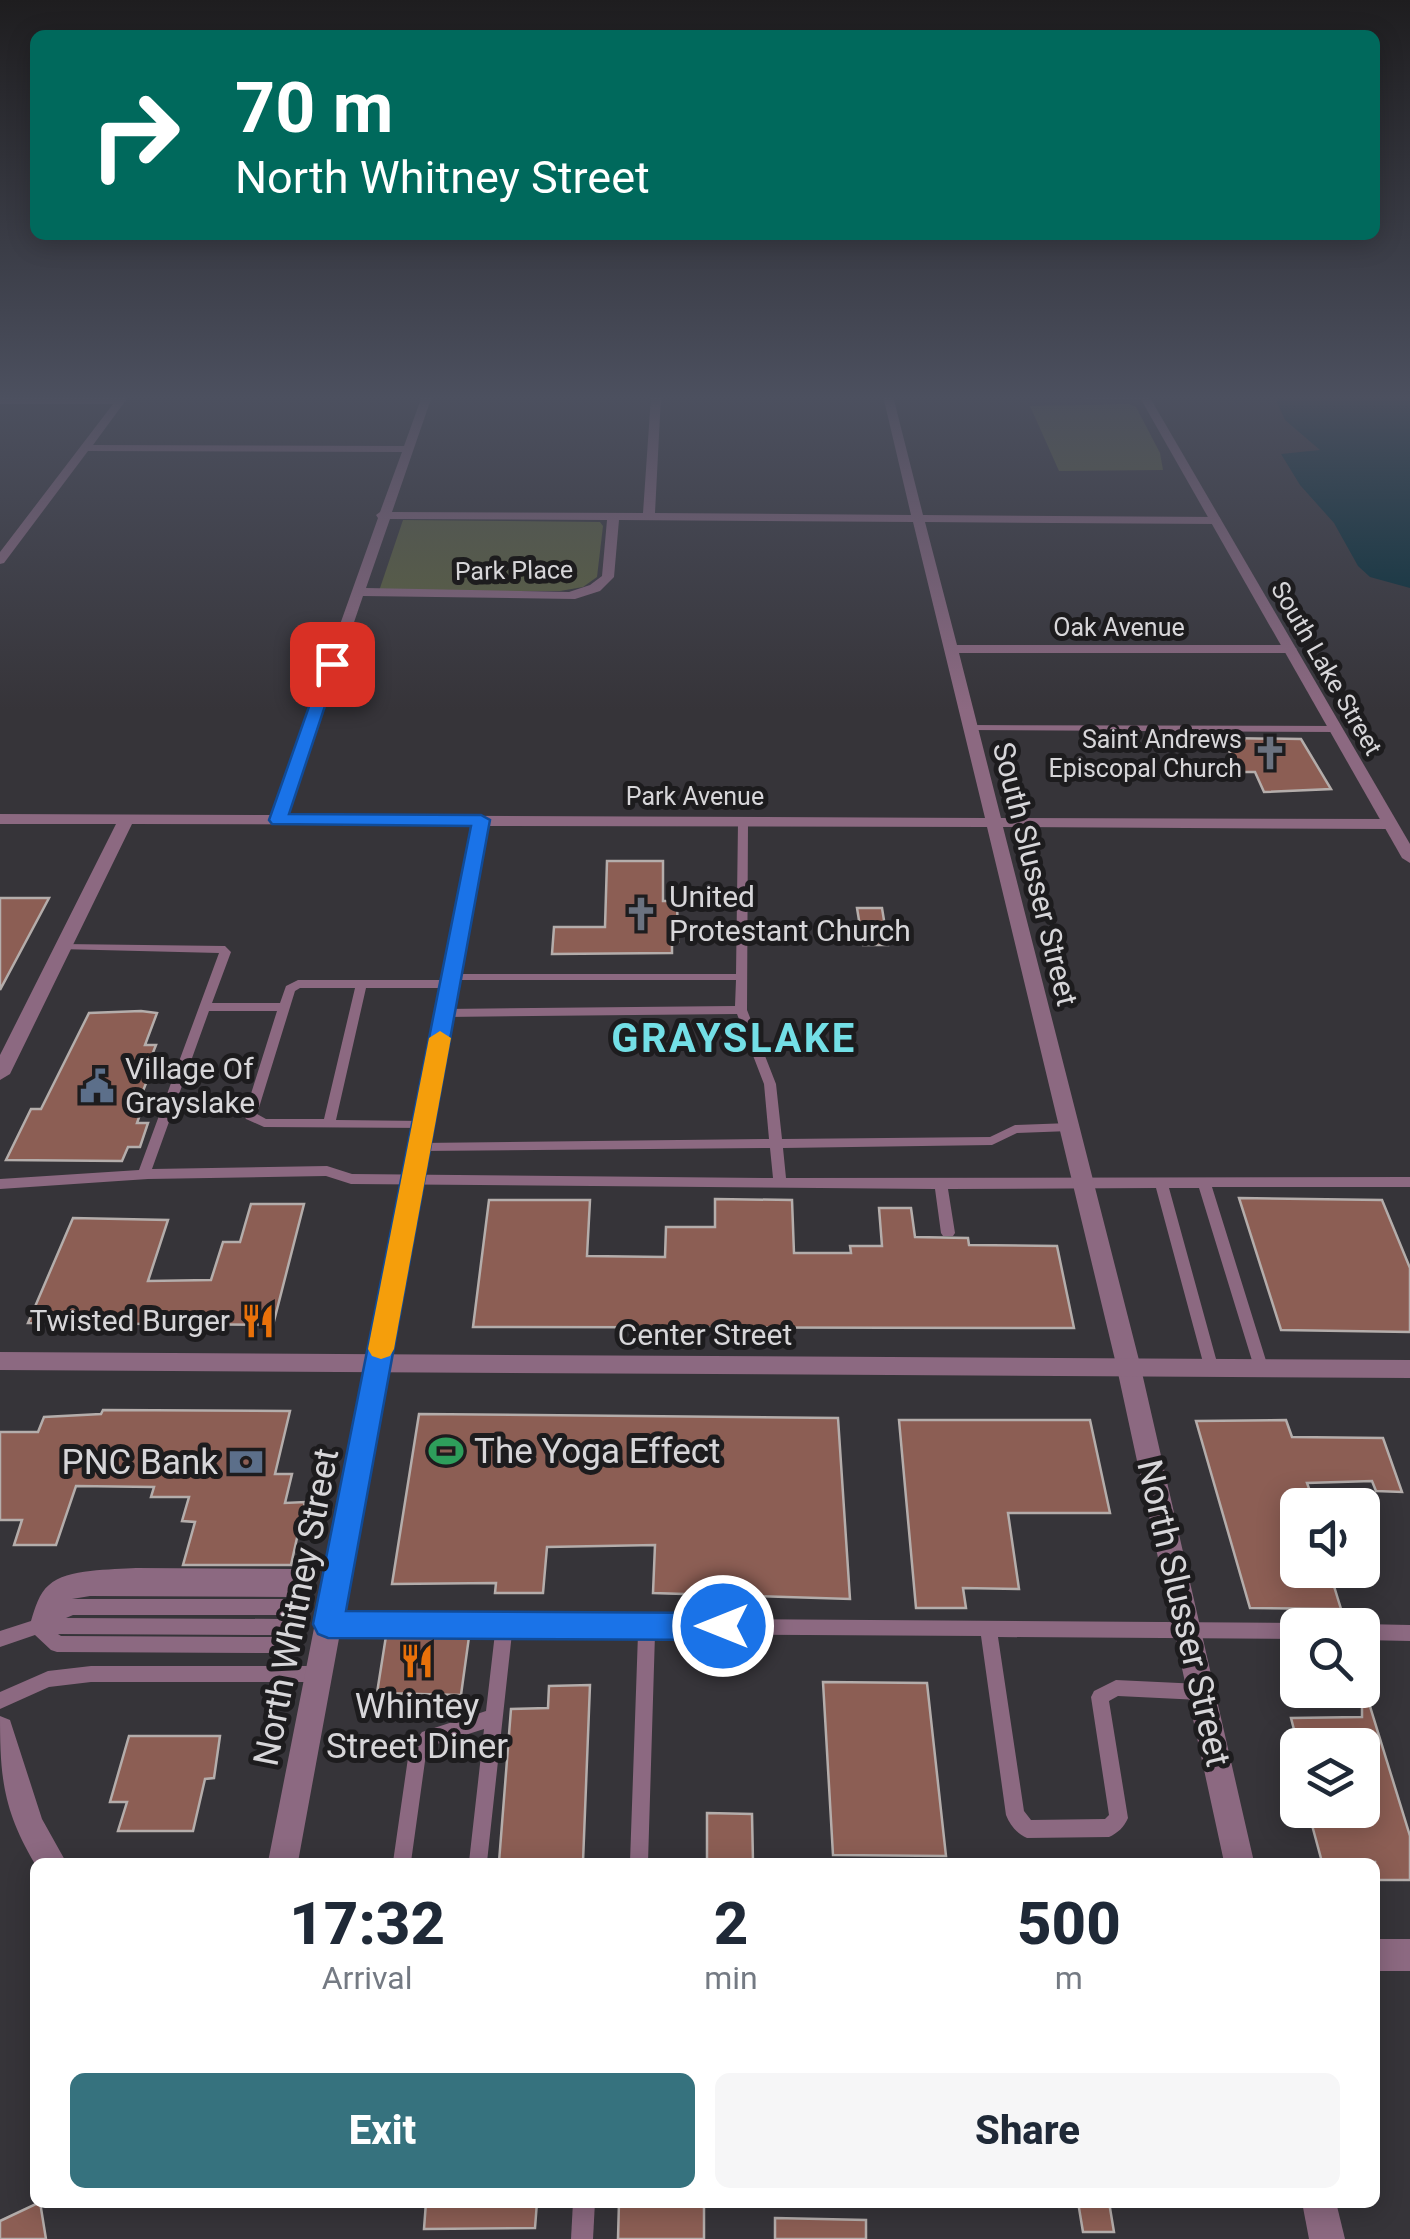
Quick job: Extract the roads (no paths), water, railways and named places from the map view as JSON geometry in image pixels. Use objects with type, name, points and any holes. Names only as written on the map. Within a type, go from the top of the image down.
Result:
[{"type":"street","points":[[0,560],[45,500]]},
{"type":"street","points":[[278,820],[388,500]]},
{"type":"street","points":[[648,517],[649,500]]},
{"type":"street","name":"South Slusser Street","points":[[914,500],[1128,1364]]},
{"type":"street","name":"South Lake Street","points":[[1205,500],[1410,858]]},
{"type":"street","points":[[382,515],[1216,520]]},
{"type":"street","name":"Park Place","points":[[356,592],[570,596],[596,588],[608,577],[612,517]]},
{"type":"street","name":"Oak Avenue","points":[[949,649],[1290,649]]},
{"type":"street","name":"Park Avenue","points":[[0,819],[1390,824]]},
{"type":"street","points":[[0,1074],[127,819]]},
{"type":"street","name":"North Whitney Street","points":[[283,1858],[481,820]]},
{"type":"street","name":"Center Street","points":[[0,1360],[378,1366],[1128,1364],[1410,1369]]},
{"type":"street","name":"North Slusser Street","points":[[1128,1364],[1239,1858]]},
{"type":"street","points":[[0,1730],[29,1826],[49,1858]]},
{"type":"street","points":[[1380,1956],[1410,1955]]},
{"type":"street","points":[[1320,2208],[1328,2239]]},
{"type":"lane","points":[[969,728],[1336,730]]},
{"type":"lane","points":[[743,822],[741,1010],[770,1084],[780,1182]]},
{"type":"lane","points":[[63,947],[221,948],[225,952],[144,1174]]},
{"type":"lane","points":[[424,1125],[264,1124],[250,1116],[290,989],[298,984],[741,977]]},
{"type":"lane","points":[[329,1124],[361,984]]},
{"type":"lane","points":[[205,1008],[284,1007]]},
{"type":"lane","points":[[445,1013],[741,1010]]},
{"type":"lane","points":[[420,1147],[992,1140],[1016,1129],[1070,1127]]},
{"type":"lane","points":[[0,1184],[144,1174],[327,1170],[351,1179],[941,1184],[1410,1182]]},
{"type":"lane","points":[[1161,1182],[1210,1366]]},
{"type":"lane","points":[[1204,1182],[1261,1367]]},
{"type":"lane","points":[[941,1184],[948,1232]]},
{"type":"lane","points":[[0,1640],[38,1626],[71,1606],[290,1591],[92,1578],[59,1586],[45,1602],[38,1626]]},
{"type":"lane","points":[[328,1624],[1280,1630]]},
{"type":"lane","points":[[38,1626],[58,1644],[280,1636]]},
{"type":"lane","points":[[478,1858],[504,1626]]},
{"type":"lane","points":[[639,1858],[647,1626]]},
{"type":"lane","points":[[988,1628],[1015,1815],[1027,1829],[1109,1828],[1118,1818],[1100,1697],[1116,1688],[1202,1692]]},
{"type":"lane","points":[[1380,1632],[1410,1632]]},
{"type":"lane","points":[[0,1701],[48,1679],[91,1674],[319,1674]]},
{"type":"lane","points":[[403,1858],[418,1751],[428,1738],[494,1716]]},
{"type":"lane","points":[[582,2239],[584,2208]]},
{"type":"water","points":[[1314,500],[1410,500],[1410,588],[1370,577],[1358,566],[1334,523]]},
{"type":"place","name":"Saint Andrews Episcopal Church","points":[[1270,753]]},
{"type":"place","name":"United Protestant Church","points":[[641,914]]},
{"type":"place","name":"Village Of Grayslake","points":[[97,1086]]},
{"type":"place","name":"Twisted Burger","points":[[258,1321]]},
{"type":"place","name":"The Yoga Effect","points":[[446,1451]]},
{"type":"place","name":"PNC Bank","points":[[246,1462]]},
{"type":"place","name":"Whintey Street Diner","points":[[417,1661]]},
{"type":"district","name":"GRAYSLAKE","points":[[734,1038]]}]
